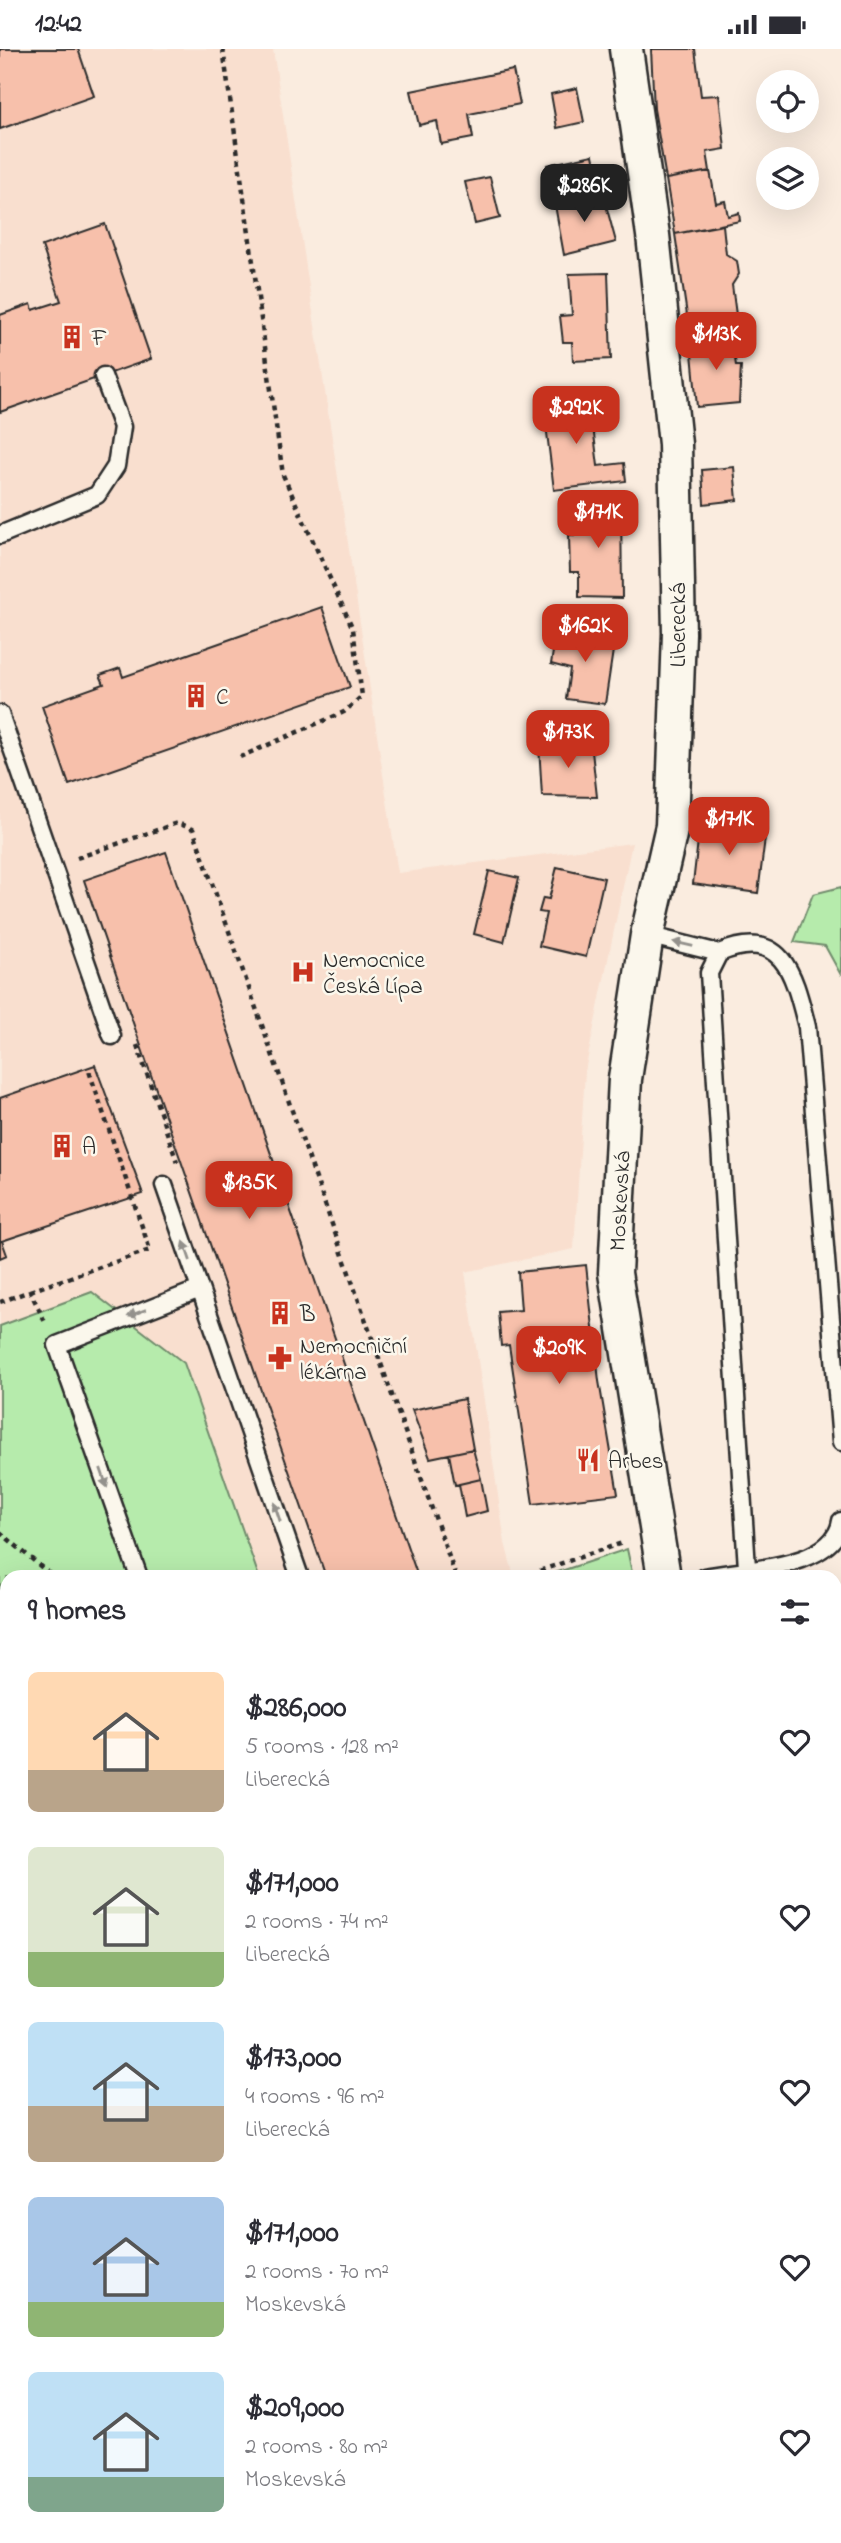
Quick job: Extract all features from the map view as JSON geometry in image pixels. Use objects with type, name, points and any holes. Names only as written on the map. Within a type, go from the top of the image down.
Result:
[{"type":"street","name":"Liberecká","points":[[626,49],[653,235],[676,444],[679,633],[672,826]]},
{"type":"street","name":"Moskevská","points":[[663,1570],[615,1273],[625,1079],[647,935],[672,826]]},
{"type":"lane","points":[[0,535],[97,495],[116,466],[122,428],[103,376]]},
{"type":"lane","points":[[0,714],[112,1036]]},
{"type":"lane","points":[[647,935],[719,953],[753,943],[769,947],[783,961],[796,984],[807,1027],[841,1442]]},
{"type":"lane","points":[[719,953],[709,973],[747,1568]]},
{"type":"lane","points":[[164,1185],[298,1570]]},
{"type":"lane","points":[[137,1570],[57,1345],[200,1289]]},
{"type":"lane","points":[[738,1570],[794,1563],[821,1553],[839,1533],[841,1521]]},
{"type":"path","points":[[223,49],[283,475],[352,629],[362,696],[344,712],[240,757]]},
{"type":"path","points":[[53,865],[177,823],[193,829],[454,1570]]},
{"type":"path","points":[[0,1302],[150,1250],[89,1071]]},
{"type":"path","points":[[30,1291],[57,1345]]},
{"type":"path","points":[[0,1532],[45,1570]]},
{"type":"path","points":[[541,1570],[632,1539]]},
{"type":"shaded area","name":"Nemocnice Česká Lípa","points":[[0,49],[273,49],[398,873],[632,843],[585,1071],[574,1249],[465,1272],[505,1543],[512,1570],[0,1570]]},
{"type":"green space","points":[[841,887],[841,975],[825,946],[794,942],[813,894]]},
{"type":"green space","points":[[92,1292],[184,1363],[257,1570],[0,1570],[0,1326]]},
{"type":"green space","points":[[627,1549],[632,1570],[564,1570]]},
{"type":"building","points":[[0,49],[78,49],[94,96],[0,129]]},
{"type":"building","points":[[651,49],[695,49],[701,96],[719,95],[725,149],[707,152],[710,171],[666,179],[654,109]]},
{"type":"building","points":[[513,70],[520,104],[469,114],[473,138],[441,144],[437,121],[419,125],[411,91]]},
{"type":"building","points":[[577,88],[584,122],[557,128],[551,94]]},
{"type":"building","points":[[593,155],[601,194],[555,205],[547,165]]},
{"type":"building","points":[[710,171],[716,203],[725,201],[728,216],[739,213],[740,221],[675,234],[666,179]]},
{"type":"building","points":[[490,177],[500,218],[475,224],[465,182]]},
{"type":"building","points":[[603,194],[616,242],[564,255],[555,205]]},
{"type":"building","name":"F","points":[[105,224],[151,359],[0,412],[0,315],[31,304],[33,310],[61,301],[42,246]]},
{"type":"building","points":[[723,225],[726,254],[737,261],[739,274],[732,285],[736,315],[688,322],[675,234]]},
{"type":"building","points":[[608,273],[611,359],[573,361],[572,342],[563,342],[560,316],[572,315],[569,274]]},
{"type":"building","points":[[732,336],[736,366],[741,366],[739,403],[697,407],[691,342]]},
{"type":"building","points":[[589,395],[598,466],[624,463],[626,481],[554,490],[543,400]]},
{"type":"building","points":[[734,467],[737,500],[704,504],[702,470]]},
{"type":"building","points":[[578,502],[621,502],[622,598],[579,597],[579,572],[570,572],[569,535],[579,535]]},
{"type":"building","name":"C","points":[[322,607],[350,687],[69,785],[42,706],[104,684],[100,675],[120,668],[123,677]]},
{"type":"building","points":[[566,629],[615,637],[605,704],[566,699],[570,669],[551,664],[555,639],[565,641]]},
{"type":"building","points":[[591,742],[597,797],[542,796],[539,745]]},
{"type":"building","points":[[700,823],[766,830],[758,893],[693,884]]},
{"type":"building","name":"B","points":[[166,852],[416,1570],[324,1570],[84,880]]},
{"type":"building","points":[[557,867],[604,878],[586,957],[539,946],[546,913],[539,912],[543,898],[549,899]]},
{"type":"building","points":[[489,871],[519,878],[504,942],[474,934]]},
{"type":"building","name":"A","points":[[95,1065],[143,1194],[2,1241],[7,1255],[0,1258],[0,1098]]},
{"type":"building","points":[[586,1265],[599,1381],[618,1494],[533,1504],[509,1345],[501,1346],[498,1312],[521,1310],[518,1272]]},
{"type":"building","points":[[464,1399],[473,1449],[430,1458],[412,1410]]},
{"type":"building","points":[[473,1449],[481,1479],[455,1485],[449,1454]]},
{"type":"building","points":[[481,1479],[487,1511],[465,1517],[459,1484]]},
{"type":"place","name":"F","points":[[72,337]]},
{"type":"place","name":"C","points":[[196,696]]},
{"type":"place","name":"Nemocnice Česká Lípa","points":[[303,972]]},
{"type":"place","name":"A","points":[[62,1146]]},
{"type":"place","name":"B","points":[[280,1313]]},
{"type":"place","name":"Nemocniční lékárna","points":[[280,1358]]},
{"type":"place","name":"Arbes","points":[[588,1460]]}]
